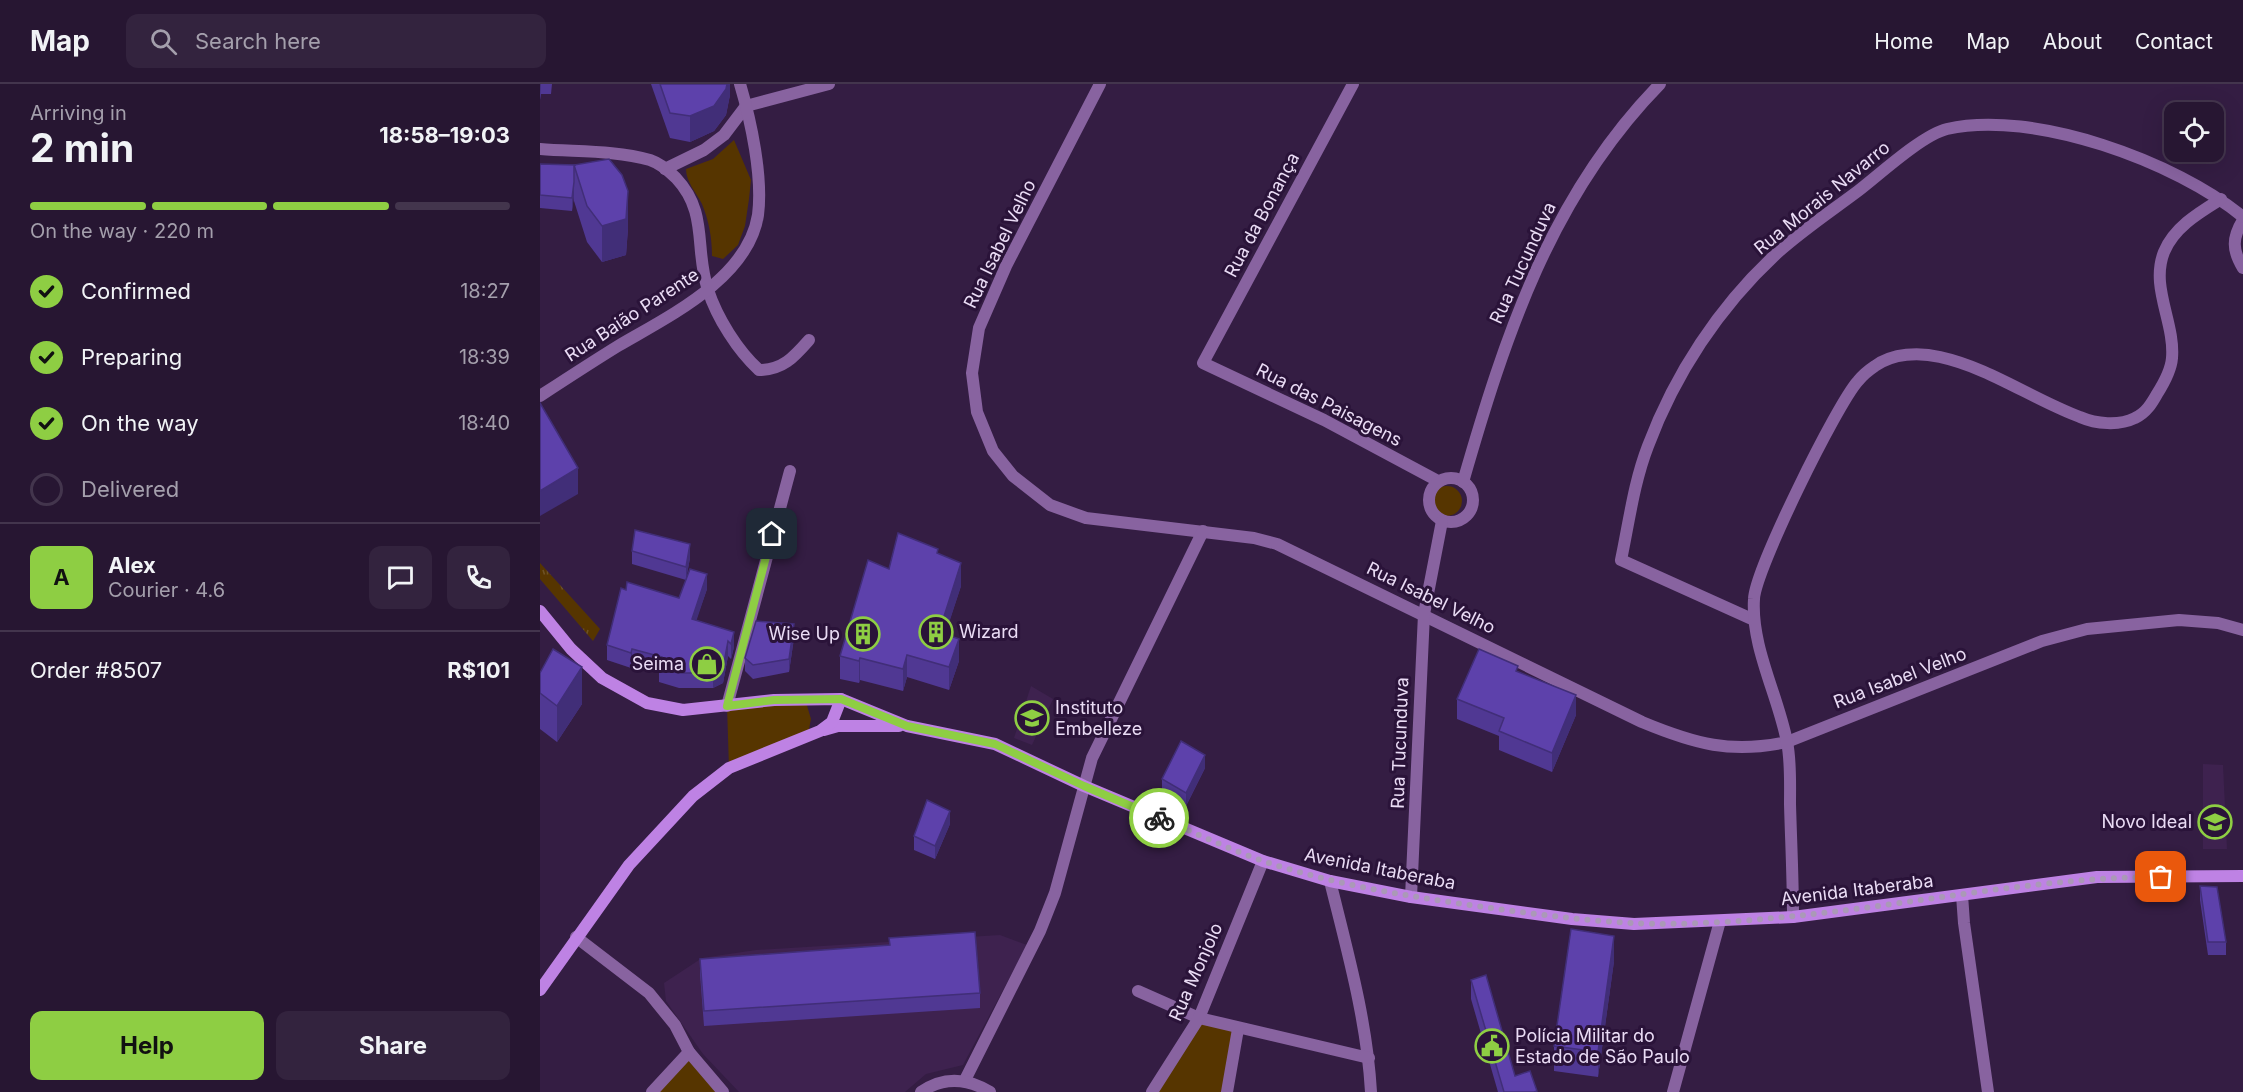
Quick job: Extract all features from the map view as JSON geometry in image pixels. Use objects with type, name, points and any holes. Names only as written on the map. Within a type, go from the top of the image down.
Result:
[{"type":"main road","name":"Avenida Itaberaba","points":[[540,611],[571,649],[602,678],[647,703],[683,710],[774,700],[841,699],[907,726],[995,744],[1084,786],[1263,861],[1329,881],[1411,897],[1572,919],[1634,924],[1793,916],[2097,877],[2243,876]]},
{"type":"main road","points":[[820,731],[832,722],[841,699]]},
{"type":"main road","points":[[540,990],[630,865],[693,796],[729,768],[820,731],[838,726],[907,726]]},
{"type":"street","name":"Rua Baião Parente","points":[[540,396],[667,318],[708,290],[738,260],[758,216],[758,180],[746,106],[740,84]]},
{"type":"street","points":[[665,169],[704,150],[724,135],[746,106],[830,84]]},
{"type":"street","name":"Rua Isabel Velho","points":[[1100,84],[1006,266],[979,328],[972,373],[977,412],[993,451],[1013,476],[1050,505],[1086,518],[1203,531],[1277,544],[1642,722],[1687,740],[1722,747],[1757,748],[1787,742],[2042,641],[2087,629],[2179,620],[2218,623],[2243,630]]},
{"type":"street","name":"Rua da Bonança","points":[[1203,363],[1353,84]]},
{"type":"street","name":"Rua Tucunduva","points":[[1463,482],[1514,318],[1546,248],[1588,173],[1660,84]]},
{"type":"street","name":"Rua Morais Navarro","points":[[1754,620],[1621,560],[1638,479],[1648,445],[1681,375],[1707,332],[1736,295],[1776,254],[1915,147],[1944,130],[1970,125],[2010,124],[2061,131],[2144,161],[2198,184],[2221,199],[2243,219]]},
{"type":"street","points":[[540,149],[619,154],[651,160],[665,169],[682,184],[698,214],[708,290],[744,357],[759,370],[774,370],[792,360],[809,340]]},
{"type":"street","points":[[1793,916],[1787,742],[1754,620],[1754,596],[1777,535],[1841,406],[1857,381],[1876,365],[1892,357],[1912,354],[1937,356],[1992,375],[2081,418],[2111,424],[2135,418],[2149,408],[2167,377],[2172,358],[2160,278],[2164,252],[2180,229],[2195,214],[2221,199]]},
{"type":"street","points":[[2243,219],[2234,234],[2234,254],[2243,268]]},
{"type":"street","name":"Rua das Paisagens","points":[[1203,363],[1324,420],[1438,482]]},
{"type":"street","points":[[727,706],[790,471]]},
{"type":"street","points":[[1449,478],[1463,482],[1473,500],[1469,514],[1457,522],[1442,521],[1431,511],[1429,504],[1431,490],[1438,482],[1449,478]]},
{"type":"street","name":"Rua Tucunduva","points":[[1411,897],[1424,614],[1442,521]]},
{"type":"street","points":[[965,1080],[1040,932],[1055,893],[1092,758],[1203,531]]},
{"type":"street","name":"Rua Monjolo","points":[[1152,1092],[1199,1018],[1263,861]]},
{"type":"street","points":[[1329,881],[1351,967],[1369,1058],[1371,1092]]},
{"type":"street","points":[[1962,895],[1988,1092]]},
{"type":"street","points":[[1673,1092],[1720,921]]},
{"type":"street","points":[[576,937],[650,993],[675,1025],[689,1052],[723,1092]]},
{"type":"street","points":[[1138,991],[1199,1018],[1369,1058]]},
{"type":"street","points":[[1227,1092],[1238,1029]]},
{"type":"street","points":[[652,1092],[689,1052]]},
{"type":"street","points":[[921,1092],[931,1085],[949,1080],[965,1080],[990,1092]]},
{"type":"shaded area","name":"Instituto Embelleze","points":[[1031,686],[1053,699],[1032,745],[1014,738]]},
{"type":"shaded area","name":"Novo Ideal","points":[[2203,764],[2223,765],[2227,849],[2203,849]]},
{"type":"shaded area","points":[[1000,935],[1027,945],[963,1065],[926,1074],[905,1092],[739,1092],[703,1054],[666,1001],[664,983],[702,958],[756,950]]},
{"type":"green space","points":[[734,140],[751,180],[745,226],[738,245],[723,259],[712,256],[707,217],[689,183],[686,169],[713,159]]},
{"type":"green space","points":[[1447,486],[1453,487],[1461,495],[1461,507],[1453,515],[1447,516],[1441,515],[1433,507],[1432,501],[1433,495],[1441,487]]},
{"type":"green space","points":[[540,563],[600,629],[593,641],[540,579]]},
{"type":"green space","points":[[805,699],[811,719],[809,729],[820,731],[729,768],[727,706]]},
{"type":"green space","points":[[1199,1018],[1238,1029],[1227,1092],[1152,1092]]},
{"type":"green space","points":[[689,1052],[723,1092],[652,1092]]},
{"type":"building","points":[[660,84],[727,84],[714,106],[690,116],[670,113]]},
{"type":"building","points":[[609,159],[622,175],[628,191],[626,219],[602,226],[587,206],[574,165]]},
{"type":"building","points":[[540,164],[576,165],[574,165],[572,198],[540,195]]},
{"type":"building","points":[[540,403],[578,468],[540,491]]},
{"type":"building","points":[[635,530],[690,544],[686,567],[632,551]]},
{"type":"building","points":[[898,533],[938,549],[937,553],[961,563],[939,632],[959,639],[949,667],[907,655],[903,669],[860,658],[859,661],[840,656],[868,560],[889,569]]},
{"type":"building","points":[[690,569],[707,574],[692,619],[734,632],[731,644],[728,641],[723,668],[713,673],[679,673],[659,667],[662,657],[632,649],[631,653],[607,645],[621,588],[626,590],[627,582],[679,598]]},
{"type":"building","points":[[756,621],[794,624],[789,659],[753,665],[745,658]]},
{"type":"building","points":[[553,649],[582,667],[557,706],[540,693],[540,673]]},
{"type":"building","points":[[1479,649],[1518,666],[1516,671],[1576,695],[1552,753],[1499,731],[1504,718],[1457,699]]},
{"type":"building","points":[[1181,741],[1205,755],[1186,793],[1162,779]]},
{"type":"building","points":[[927,800],[950,811],[935,846],[914,836]]},
{"type":"building","points":[[2200,886],[2217,887],[2226,942],[2208,942]]},
{"type":"building","points":[[1571,929],[1614,936],[1598,1052],[1554,1046]]},
{"type":"building","points":[[975,932],[980,993],[704,1011],[700,959],[890,945],[889,938]]},
{"type":"building","points":[[1486,975],[1515,1076],[1530,1071],[1537,1091],[1504,1092],[1471,980]]},
{"type":"way so far","points":[[1159,818],[1263,861],[1329,881],[1411,897],[1572,919],[1634,924],[1793,916],[1941,898],[2050,881],[2097,877],[2161,877]]},
{"type":"place","name":"Wizard","points":[[936,632]]},
{"type":"place","name":"Wise Up","points":[[863,634]]},
{"type":"place","name":"Seima","points":[[707,664]]},
{"type":"place","name":"Instituto Embelleze","points":[[1032,718]]},
{"type":"place","name":"Novo Ideal","points":[[2215,822]]},
{"type":"place","name":"Polícia Militar do Estado de São Paulo","points":[[1492,1046]]},
{"type":"route","points":[[772,534],[727,706],[774,700],[841,699],[907,726],[995,744],[1159,818]]}]
